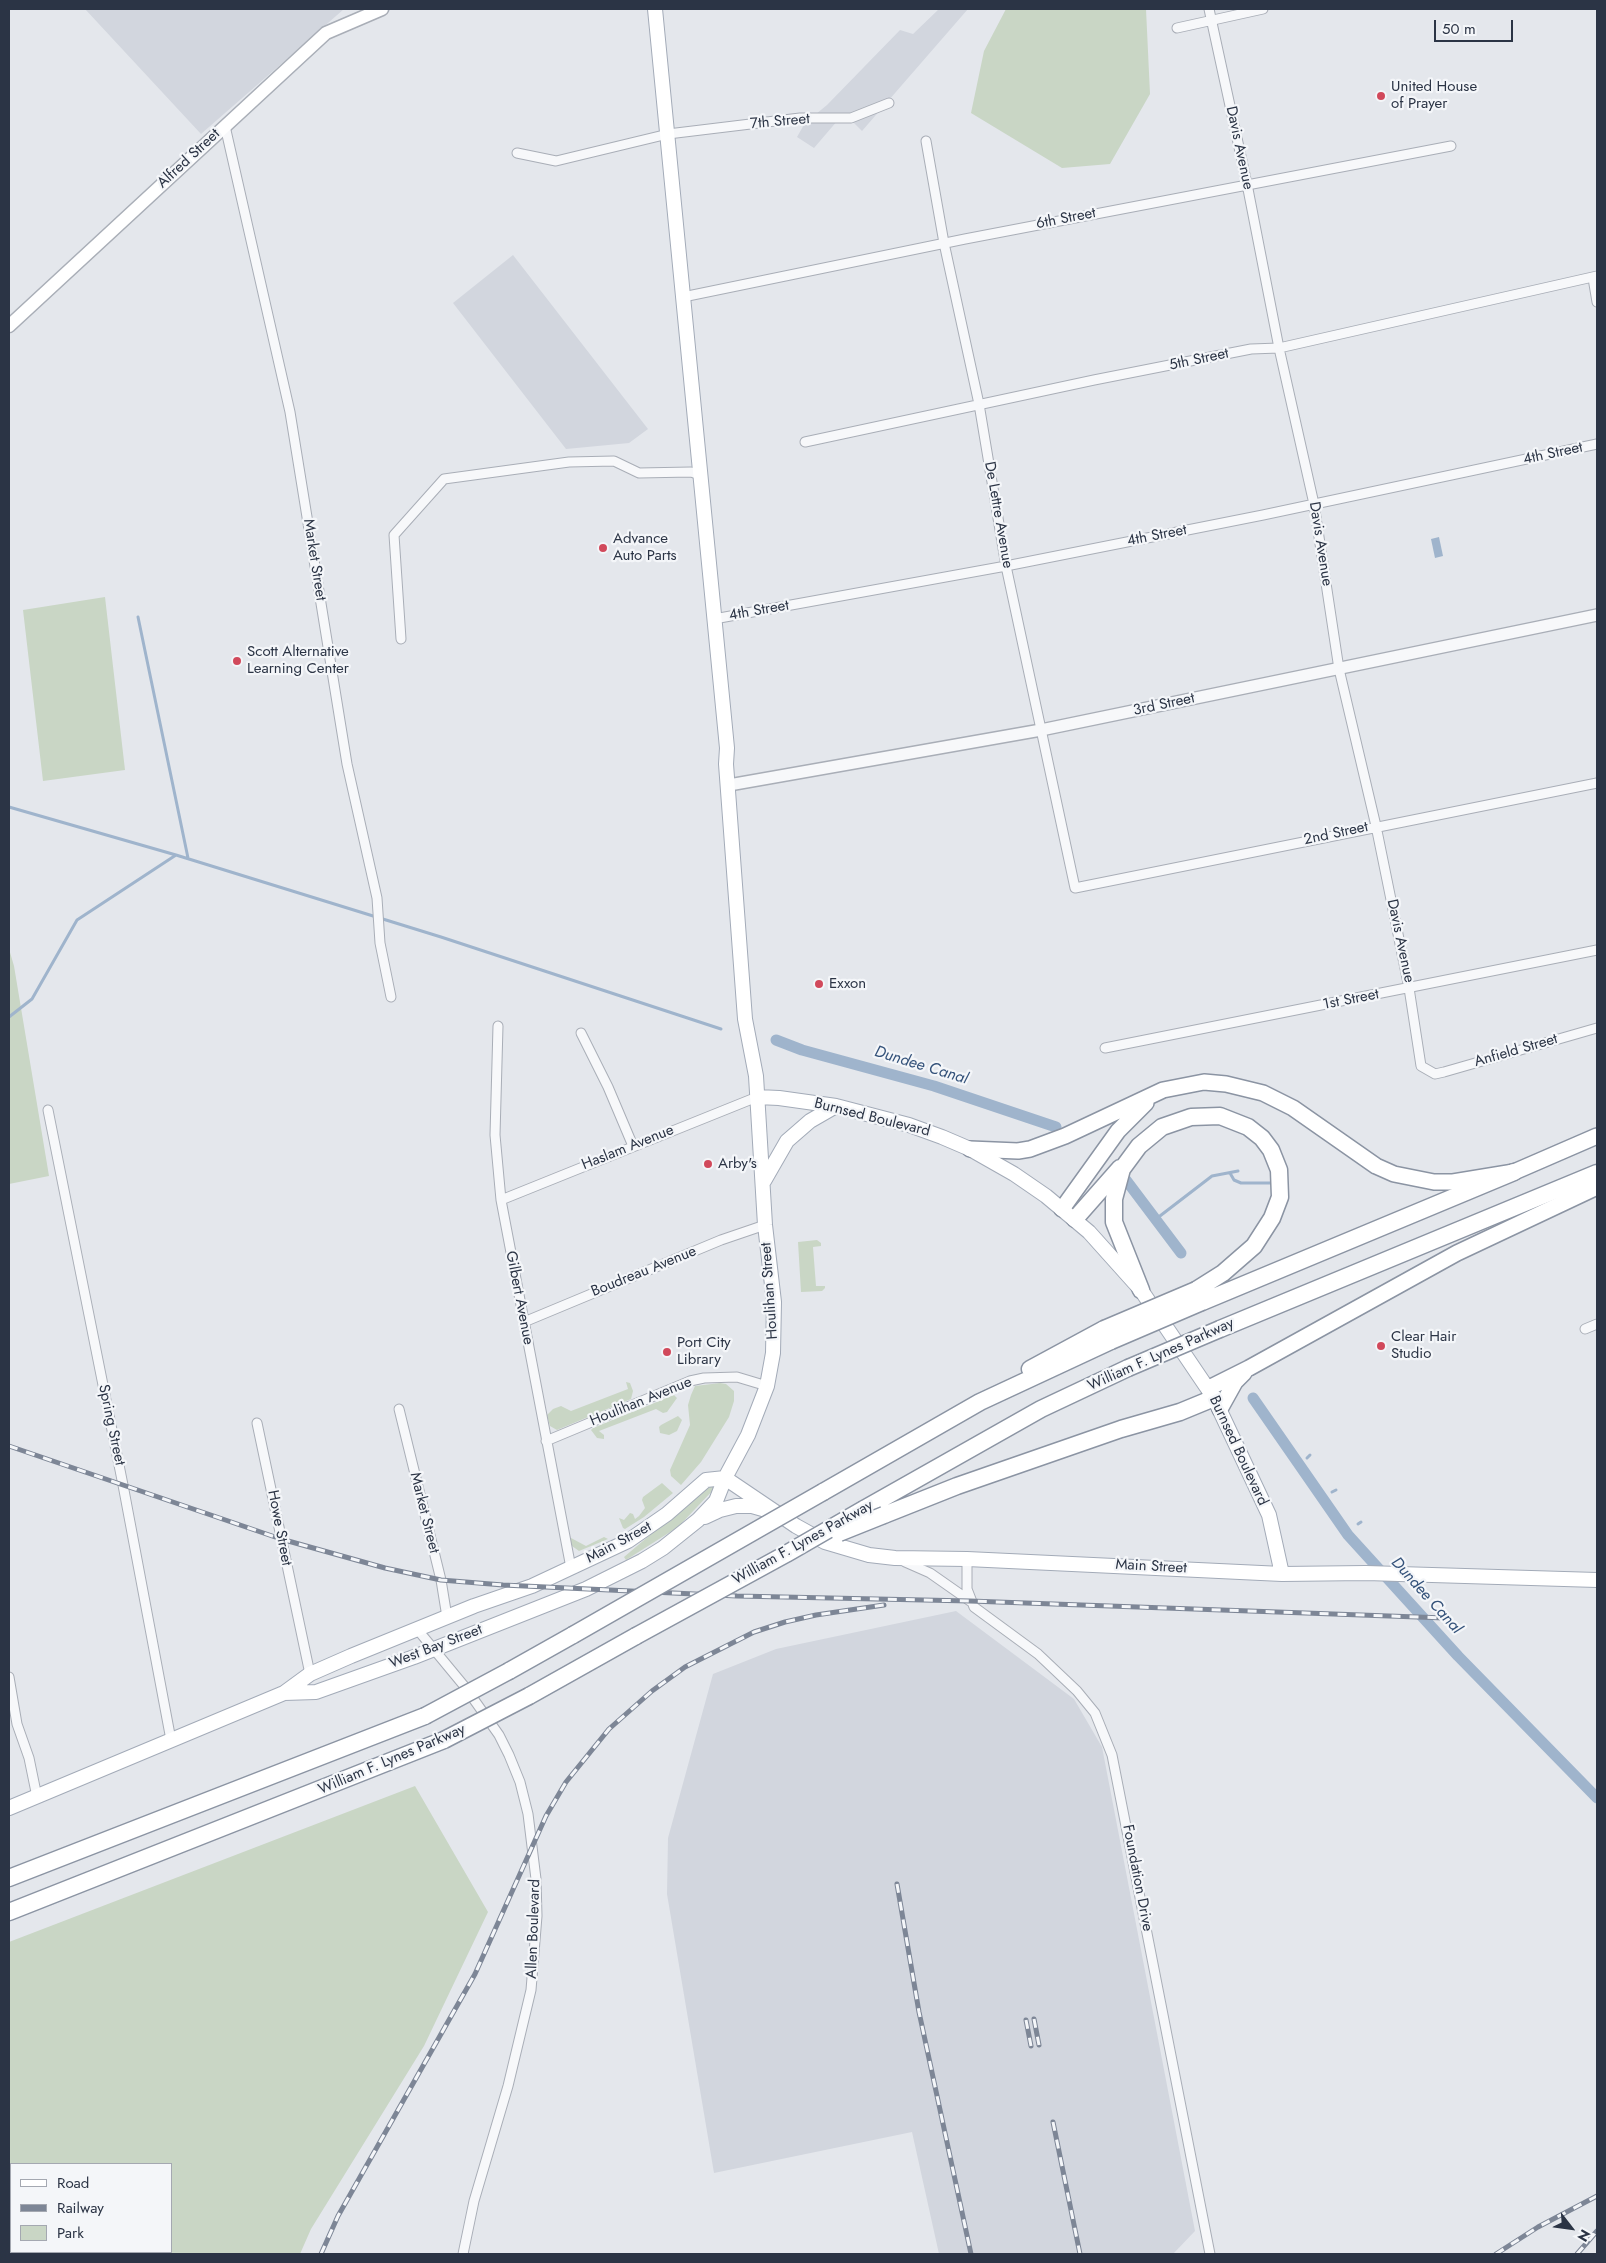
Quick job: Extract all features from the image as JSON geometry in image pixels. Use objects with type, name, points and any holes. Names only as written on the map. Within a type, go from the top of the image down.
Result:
[{"type":"highway","points":[[970,1149],[1018,1151],[1042,1146],[1163,1090],[1204,1082],[1233,1085],[1263,1093],[1293,1108],[1376,1166],[1413,1179],[1453,1182],[1514,1172],[1597,1136]]},
{"type":"highway","points":[[1068,1214],[1118,1131],[1138,1110],[1163,1090]]},
{"type":"highway","points":[[1068,1214],[1150,1135],[1175,1121],[1206,1115],[1220,1116],[1248,1128],[1262,1138],[1277,1162],[1281,1185],[1277,1208],[1268,1226],[1245,1255],[1213,1280],[1199,1296]]},
{"type":"highway","points":[[1135,1151],[1122,1169],[1117,1183],[1114,1199],[1114,1222],[1141,1290]]},
{"type":"highway","name":"William F. Lynes Parkway","points":[[9,1878],[425,1716],[573,1635],[980,1402],[1107,1335],[1199,1296],[1514,1172]]},
{"type":"highway","name":"William F. Lynes Parkway","points":[[9,1912],[444,1740],[529,1696],[786,1554],[1041,1409],[1128,1368],[1597,1173]]},
{"type":"highway","points":[[1214,1398],[1249,1368],[1457,1252],[1597,1186]]},
{"type":"highway","points":[[786,1554],[957,1486],[1121,1429],[1180,1412],[1214,1398],[1235,1382],[1249,1368]]},
{"type":"main road","name":"Alfred Street","points":[[9,326],[326,34],[382,9]]},
{"type":"main road","name":"Houlihan Street","points":[[655,9],[729,785],[745,1019],[756,1076],[765,1225],[774,1319],[773,1353],[767,1386],[748,1435],[725,1478]]},
{"type":"main road","name":"Burnsed Boulevard","points":[[757,1097],[836,1106],[909,1125],[970,1149],[1014,1174],[1068,1214],[1113,1257],[1141,1290],[1214,1398],[1268,1515],[1282,1574]]},
{"type":"main road","points":[[763,1182],[787,1141],[810,1121],[836,1106]]},
{"type":"main road","name":"Main Street","points":[[586,1589],[642,1561],[663,1548],[698,1520],[716,1501],[725,1478]]},
{"type":"main road","name":"Main Street","points":[[532,1586],[628,1541],[647,1530],[706,1480],[725,1478],[774,1512],[825,1542],[855,1552],[895,1558],[967,1559],[1282,1574],[1366,1574],[1597,1580]]},
{"type":"main road","points":[[698,1520],[720,1510],[736,1506],[752,1506],[774,1512]]},
{"type":"main road","name":"West Bay Street","points":[[9,1808],[284,1693],[310,1674],[447,1617],[532,1586]]},
{"type":"main road","name":"West Bay Street","points":[[284,1693],[316,1692],[586,1589]]},
{"type":"street","name":"Davis Avenue","points":[[1209,9],[1248,184],[1279,348],[1314,504],[1339,669],[1376,826],[1409,988],[1421,1066],[1434,1074]]},
{"type":"street","points":[[1177,28],[1263,9]]},
{"type":"street","name":"7th Street","points":[[517,153],[556,162],[668,134],[800,118],[851,118],[890,103]]},
{"type":"street","name":"Market Street","points":[[225,126],[290,412],[347,764],[377,898],[380,943],[391,997]]},
{"type":"street","name":"De Lettre Avenue","points":[[926,142],[944,243],[979,404],[1006,566],[1075,888]]},
{"type":"street","name":"6th Street","points":[[683,297],[944,243],[1451,146]]},
{"type":"street","points":[[1595,277],[1597,302]]},
{"type":"street","name":"5th Street","points":[[804,442],[1250,349],[1279,348],[1595,277]]},
{"type":"street","name":"4th Street","points":[[714,619],[1006,566],[1314,504],[1597,444]]},
{"type":"street","points":[[401,639],[394,535],[444,479],[569,462],[614,461],[640,473],[690,472],[700,475]]},
{"type":"street","name":"3rd Street","points":[[729,785],[1041,730],[1597,615]]},
{"type":"street","name":"2nd Street","points":[[1075,888],[1597,782]]},
{"type":"street","name":"1st Street","points":[[1105,1048],[1597,950]]},
{"type":"street","name":"Gilbert Avenue","points":[[498,1026],[495,1136],[501,1200],[571,1568]]},
{"type":"street","name":"Anfield Street","points":[[1434,1074],[1597,1028]]},
{"type":"street","points":[[581,1033],[608,1087],[633,1146]]},
{"type":"street","name":"Haslam Avenue","points":[[501,1200],[757,1097]]},
{"type":"street","name":"Spring Street","points":[[48,1110],[124,1484],[171,1740]]},
{"type":"street","name":"Boudreau Avenue","points":[[524,1322],[721,1240],[765,1225]]},
{"type":"street","points":[[1586,1329],[1597,1324]]},
{"type":"street","name":"Houlihan Avenue","points":[[546,1441],[690,1381],[704,1378],[737,1377],[767,1386]]},
{"type":"street","name":"Market Street","points":[[399,1409],[441,1580],[447,1617]]},
{"type":"street","name":"Howe Street","points":[[257,1423],[300,1634],[310,1674]]},
{"type":"street","name":"Foundation Drive","points":[[895,1558],[930,1573],[970,1601],[979,1612],[1038,1654],[1060,1673],[1095,1713],[1104,1732],[1120,1785],[1210,2254]]},
{"type":"street","points":[[967,1559],[967,1589],[970,1601]]},
{"type":"street","name":"Allen Boulevard","points":[[417,1629],[434,1648],[490,1722],[509,1755],[520,1782],[528,1814],[536,1879],[537,1916],[531,1990],[508,2086],[474,2202],[463,2254]]},
{"type":"street","points":[[9,1677],[17,1724],[29,1758],[37,1797]]},
{"type":"shaded area","points":[[85,9],[344,9],[201,134]]},
{"type":"shaded area","points":[[939,9],[968,9],[862,131],[844,113],[814,148],[797,137],[805,123],[827,105],[900,30],[913,34]]},
{"type":"shaded area","points":[[513,255],[648,429],[629,443],[566,449],[453,303]]},
{"type":"shaded area","points":[[956,1611],[1074,1699],[1102,1747],[1195,2231],[1173,2254],[939,2254],[912,2132],[714,2173],[667,1894],[668,1838],[713,1674],[776,1649]]},
{"type":"green space","points":[[1006,9],[1146,9],[1150,94],[1110,164],[1062,168],[971,113],[984,51]]},
{"type":"green space","points":[[105,597],[125,770],[43,781],[23,610]]},
{"type":"green space","points":[[9,949],[14,966],[49,1176],[9,1184]]},
{"type":"green space","points":[[817,1240],[821,1243],[821,1246],[813,1247],[816,1286],[825,1286],[825,1288],[822,1291],[801,1292],[798,1242]]},
{"type":"green space","points":[[626,1382],[630,1383],[633,1391],[631,1399],[557,1430],[550,1426],[547,1415],[553,1409],[561,1406],[571,1411],[628,1389]]},
{"type":"green space","points":[[726,1384],[734,1391],[734,1401],[729,1417],[701,1462],[681,1485],[671,1476],[670,1470],[690,1425],[688,1405],[691,1395],[695,1386]]},
{"type":"green space","points":[[674,1395],[677,1398],[667,1412],[663,1413],[656,1409],[599,1431],[604,1435],[604,1439],[597,1438],[591,1430],[593,1428]]},
{"type":"green space","points":[[678,1416],[682,1420],[677,1431],[669,1435],[660,1433],[659,1427],[661,1425]]},
{"type":"green space","points":[[662,1483],[673,1493],[644,1517],[625,1529],[623,1528],[619,1518],[624,1520],[630,1513],[633,1514],[635,1519],[639,1516],[645,1508],[642,1500],[643,1497]]},
{"type":"green space","points":[[708,1486],[717,1486],[678,1527],[626,1560],[624,1557]]},
{"type":"green space","points":[[604,1537],[608,1539],[579,1551],[572,1546],[570,1540],[571,1538],[586,1546]]},
{"type":"green space","points":[[415,1786],[488,1912],[424,2046],[311,2229],[300,2254],[9,2254],[9,1942]]},
{"type":"water","points":[[1439,537],[1443,556],[1435,558],[1431,539]]},
{"type":"waterway","points":[[138,617],[188,858]]},
{"type":"waterway","points":[[9,807],[176,855],[441,937],[721,1029]]},
{"type":"waterway","points":[[9,1017],[32,999],[77,920],[176,855]]},
{"type":"waterway","name":"Dundee Canal","points":[[776,1040],[802,1050],[934,1086],[1056,1127]]},
{"type":"waterway","points":[[1156,1219],[1212,1176],[1238,1171]]},
{"type":"waterway","points":[[1230,1173],[1234,1180],[1241,1183],[1272,1183]]},
{"type":"waterway","name":"Dundee Canal","points":[[1126,1180],[1181,1253]]},
{"type":"waterway","name":"Dundee Canal","points":[[1253,1398],[1348,1535],[1458,1656],[1597,1798]]},
{"type":"waterway","points":[[1307,1458],[1310,1455]]},
{"type":"waterway","points":[[1332,1492],[1336,1490]]},
{"type":"railway","points":[[9,1446],[281,1539],[385,1568],[441,1580],[503,1585],[737,1596],[970,1601],[1445,1618]]},
{"type":"railway","points":[[321,2254],[338,2216],[475,1974],[546,1816],[566,1782],[609,1729],[652,1691],[685,1667],[754,1632],[816,1615],[884,1605]]},
{"type":"railway","points":[[897,1884],[919,2012],[971,2254]]},
{"type":"railway","points":[[1034,2019],[1039,2045]]},
{"type":"railway","points":[[1026,2020],[1031,2046]]},
{"type":"railway","points":[[1053,2122],[1080,2254]]},
{"type":"railway","points":[[1496,2254],[1538,2227],[1597,2196]]},
{"type":"railway","points":[[1577,2254],[1597,2231]]},
{"type":"place","name":"United House of Prayer","points":[[1381,96]]},
{"type":"place","name":"Advance Auto Parts","points":[[603,548]]},
{"type":"place","name":"Scott Alternative Learning Center","points":[[237,661]]},
{"type":"place","name":"Exxon","points":[[819,984]]},
{"type":"place","name":"Arby's","points":[[708,1164]]},
{"type":"place","name":"Clear Hair Studio","points":[[1381,1346]]},
{"type":"place","name":"Port City Library","points":[[667,1352]]}]
